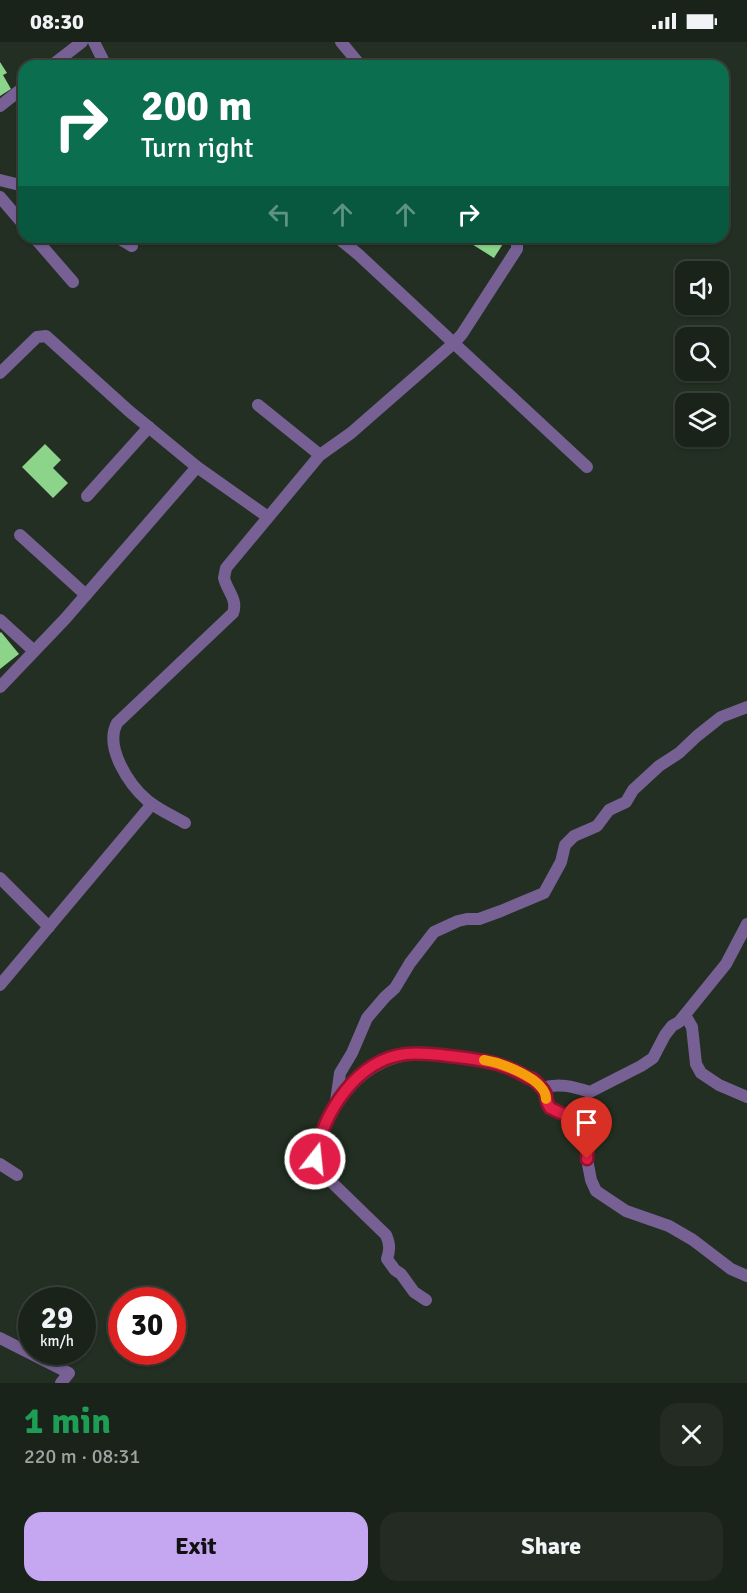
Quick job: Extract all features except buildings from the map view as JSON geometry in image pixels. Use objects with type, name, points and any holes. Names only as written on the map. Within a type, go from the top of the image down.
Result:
[{"type":"street","points":[[59,60],[82,42]]},
{"type":"street","points":[[94,42],[103,60]]},
{"type":"street","points":[[341,42],[356,60]]},
{"type":"street","points":[[0,106],[18,92]]},
{"type":"street","points":[[0,180],[18,184]]},
{"type":"street","points":[[0,197],[18,218]]},
{"type":"street","points":[[39,243],[73,282]]},
{"type":"street","points":[[127,243],[132,246]]},
{"type":"street","points":[[344,243],[587,467]]},
{"type":"street","points":[[184,823],[152,804],[141,794],[120,765],[112,743],[114,728],[233,613],[236,606],[224,578],[226,568],[320,454],[351,433],[454,343],[509,264],[518,249],[518,243]]},
{"type":"street","points":[[0,373],[37,337],[46,336],[197,467],[268,517]]},
{"type":"street","points":[[258,405],[320,454]]},
{"type":"street","points":[[87,496],[149,427]]},
{"type":"street","points":[[0,687],[86,595],[197,467]]},
{"type":"street","points":[[20,535],[86,595]]},
{"type":"street","points":[[0,620],[34,651]]},
{"type":"street","points":[[335,1105],[340,1072],[352,1053],[367,1018],[395,988],[410,963],[434,932],[448,924],[467,919],[479,919],[544,893],[561,862],[565,845],[574,836],[597,826],[609,810],[626,802],[633,790],[659,766],[679,753],[721,717],[747,707]]},
{"type":"street","points":[[0,985],[152,804]]},
{"type":"street","points":[[0,878],[49,927]]},
{"type":"street","points":[[541,1088],[551,1085],[567,1085],[590,1092],[653,1058],[665,1035],[685,1015],[726,964],[747,924]]},
{"type":"street","points":[[685,1015],[692,1027],[696,1064],[701,1072],[719,1085],[747,1097]]},
{"type":"street","points":[[426,1300],[414,1292],[387,1259],[390,1242],[386,1235],[317,1168],[315,1159],[317,1148],[335,1105],[344,1092],[374,1066],[406,1054],[432,1053],[489,1061],[533,1079],[545,1091],[550,1108],[589,1126],[587,1159],[591,1180],[596,1191],[626,1211],[669,1226],[693,1240],[731,1269],[747,1276]]},
{"type":"street","points":[[0,1164],[17,1175]]},
{"type":"street","points":[[0,1338],[69,1373],[61,1383]]},
{"type":"slow traffic","points":[[484,1060],[533,1079],[545,1091],[546,1099]]},
{"type":"route","points":[[315,1159],[321,1136],[335,1105],[344,1092],[374,1066],[394,1057],[432,1053],[489,1061],[533,1079],[545,1091],[550,1108],[589,1126],[587,1159]]}]
